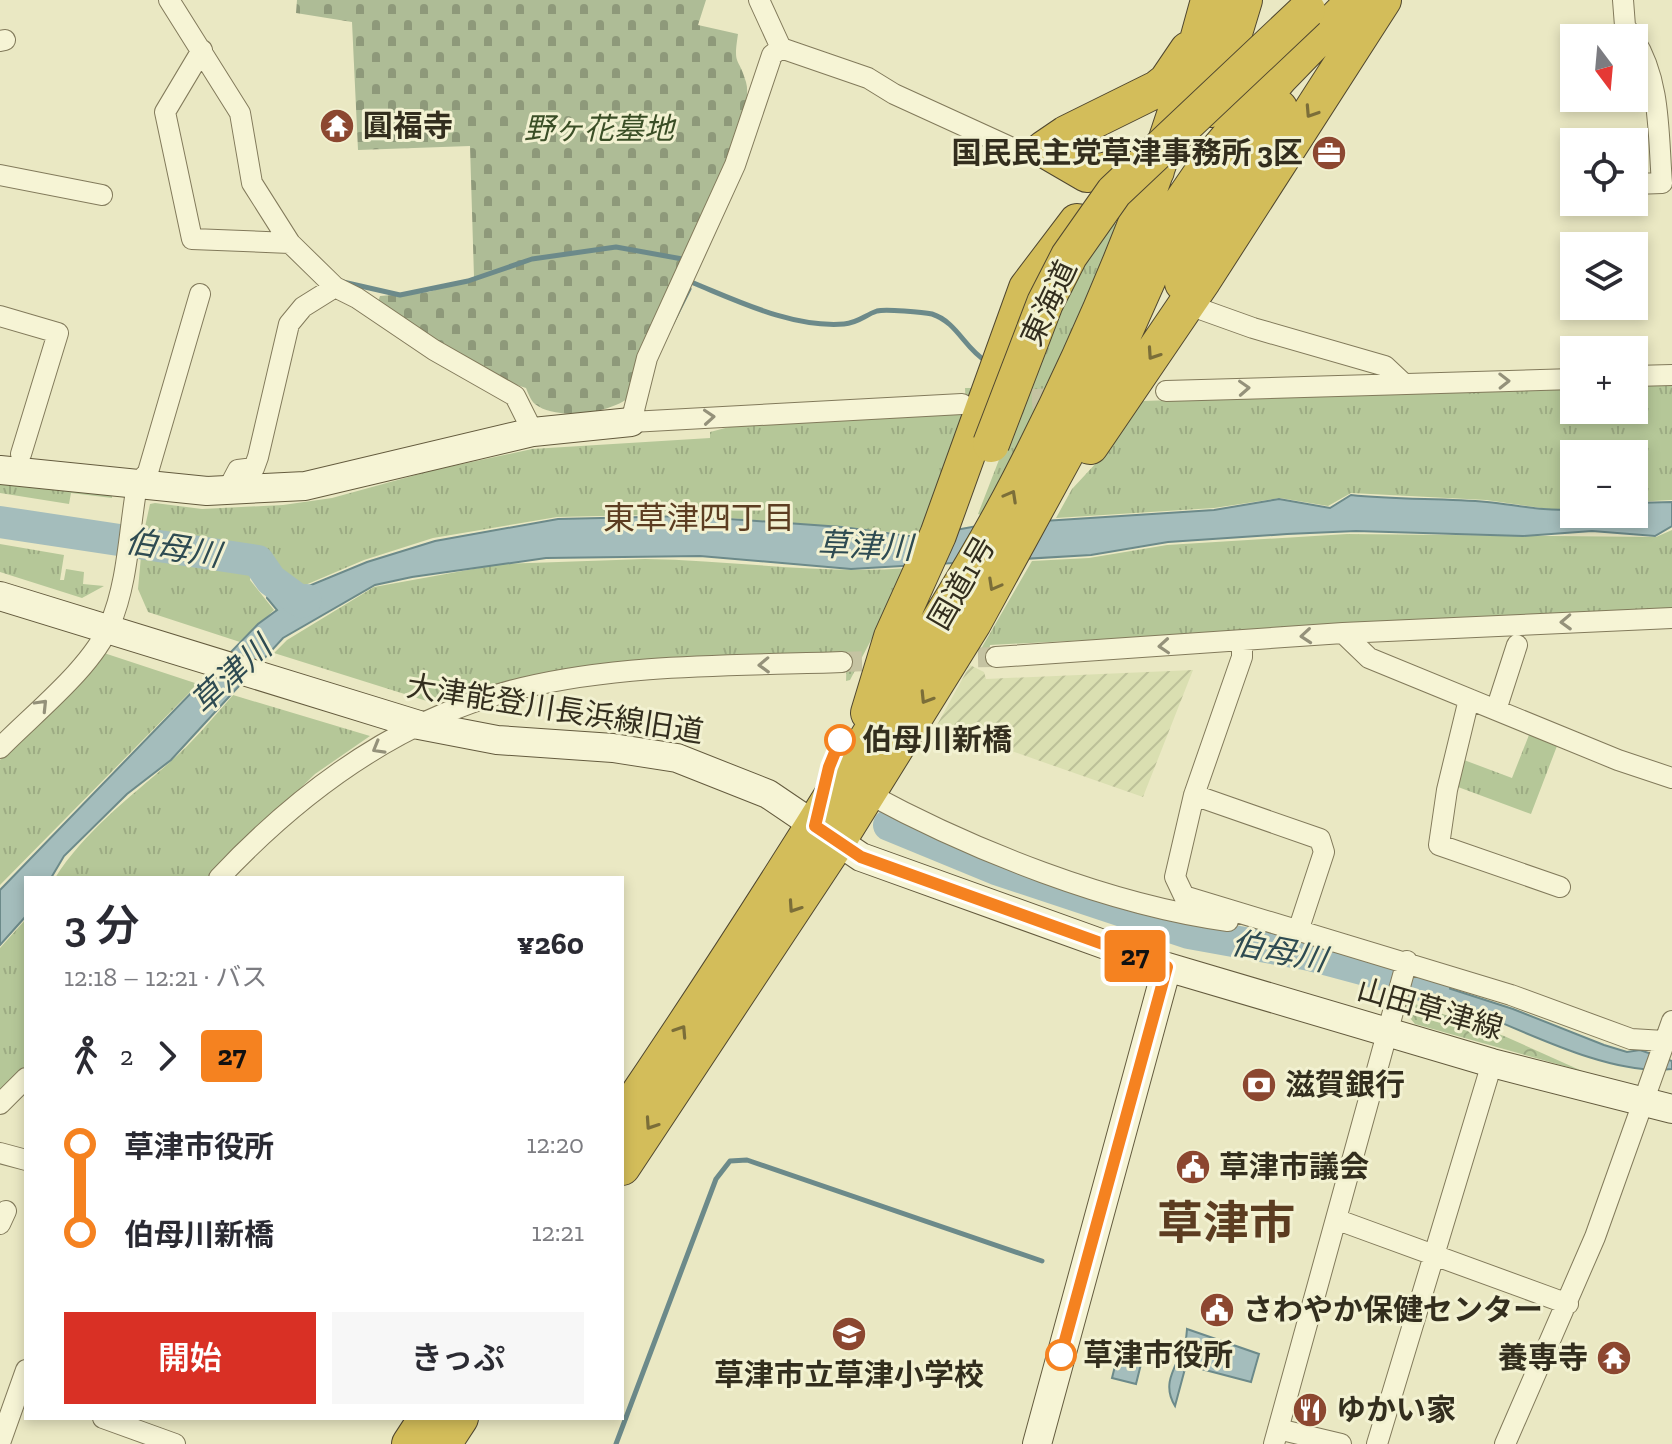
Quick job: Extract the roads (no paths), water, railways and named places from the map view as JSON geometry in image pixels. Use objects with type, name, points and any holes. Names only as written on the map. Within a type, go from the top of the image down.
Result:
[{"type":"highway","points":[[1078,425],[1182,202],[1244,0]]},
{"type":"highway","points":[[1254,0],[1256,21],[1266,27],[1308,3]]},
{"type":"highway","points":[[1182,202],[1215,154],[1280,77],[1355,0]]},
{"type":"highway","points":[[1078,425],[1186,304],[1383,0]]},
{"type":"highway","name":"東海道","points":[[886,693],[913,637],[1045,303],[1069,256],[1114,192],[1308,3]]},
{"type":"highway","points":[[1044,149],[1066,134],[1167,81],[1206,12]]},
{"type":"highway","name":"国道1号","points":[[624,1116],[826,834],[867,793],[967,632],[1046,493],[1078,425],[1082,354],[1156,171],[1206,12]]},
{"type":"highway","points":[[1186,304],[1182,276],[1236,165],[1305,76],[1334,56],[1346,57]]},
{"type":"highway","points":[[1044,149],[1082,146],[1127,121],[1157,120]]},
{"type":"highway","points":[[1044,149],[1087,174],[1132,163],[1147,163],[1156,171]]},
{"type":"highway","points":[[913,637],[970,416],[1027,288],[1065,232],[1076,222],[1088,218],[1131,217],[1141,210]]},
{"type":"highway","name":"国道1号","points":[[913,637],[1019,482],[1078,425]]},
{"type":"highway","points":[[826,834],[829,767],[840,740],[886,693]]},
{"type":"highway","name":"国道1号","points":[[624,1164],[826,834],[886,693]]},
{"type":"highway","points":[[410,1444],[426,1420]]},
{"type":"highway","points":[[443,1444],[459,1420]]},
{"type":"street","points":[[169,0],[240,113],[252,183],[290,243],[320,277],[434,350],[515,396],[533,432]]},
{"type":"street","points":[[759,0],[781,48],[868,78],[894,94],[1021,152],[1029,154],[1044,149]]},
{"type":"street","points":[[1623,0],[1625,24]]},
{"type":"street","points":[[631,422],[647,358],[732,171],[772,55],[781,48]]},
{"type":"street","points":[[202,50],[165,112],[192,239],[290,243]]},
{"type":"street","points":[[1648,66],[1654,84],[1662,183],[1648,184]]},
{"type":"street","points":[[0,175],[102,195]]},
{"type":"street","points":[[227,491],[238,470],[254,468],[289,324],[303,307],[335,287]]},
{"type":"street","points":[[0,748],[85,661],[109,628],[120,588],[135,496],[148,472],[200,294]]},
{"type":"street","points":[[1186,304],[1253,328],[1385,366],[1402,382]]},
{"type":"street","points":[[0,316],[58,333],[10,462],[135,496],[305,486],[533,432],[631,422],[970,416]]},
{"type":"street","points":[[1648,376],[1672,375]]},
{"type":"street","points":[[1166,391],[1560,379]]},
{"type":"street","name":"大津能登川長浜線旧道","points":[[0,596],[419,725],[481,737],[554,746],[613,748],[677,758],[768,794],[826,834]]},
{"type":"street","points":[[996,657],[1343,633],[1672,618]]},
{"type":"street","points":[[1607,621],[1618,633],[1672,631]]},
{"type":"street","points":[[1343,633],[1369,658],[1618,760],[1672,778]]},
{"type":"street","points":[[1242,641],[1242,657],[1194,795],[1175,877],[1184,896],[1298,931],[1404,973],[1631,1039],[1662,1045]]},
{"type":"street","points":[[1496,710],[1517,645]]},
{"type":"street","points":[[221,876],[270,824],[318,784],[419,725],[477,701],[521,688],[584,676],[842,662]]},
{"type":"street","points":[[1469,699],[1447,790],[1439,845],[1560,887]]},
{"type":"street","points":[[477,701],[471,720],[481,737]]},
{"type":"street","points":[[867,793],[977,846],[1121,896],[1237,923],[1246,916]]},
{"type":"street","points":[[1194,795],[1320,839],[1324,852],[1298,931]]},
{"type":"street","name":"山田草津線","points":[[826,834],[861,857],[1167,967],[1492,1063],[1645,1089],[1672,1109]]},
{"type":"street","points":[[1037,1444],[1167,967]]},
{"type":"street","points":[[1341,1444],[1276,1436],[1404,973]]},
{"type":"street","points":[[1505,1444],[1595,1237],[1645,1089],[1672,1021]]},
{"type":"street","points":[[1377,1444],[1492,1063]]},
{"type":"street","points":[[0,1104],[24,1080]]},
{"type":"street","points":[[0,1153],[24,1159]]},
{"type":"street","points":[[1338,1220],[1568,1304]]},
{"type":"street","points":[[0,1443],[24,1383]]},
{"type":"street","points":[[109,1420],[175,1444]]},
{"type":"water","name":"草津川","points":[[1351,495],[1560,510],[1560,528],[1648,528],[1648,503],[1672,502],[1672,526],[1655,536],[1592,531],[1523,536],[1356,531],[1287,534],[1168,542],[1091,555],[851,569],[700,556],[546,558],[375,585],[283,638],[171,760],[127,794],[64,856],[52,876],[24,876],[24,918],[0,945],[0,890],[258,624],[277,610],[267,598],[271,580],[304,588],[367,562],[435,541],[558,519],[686,516],[842,527],[917,537],[983,525],[1214,510],[1279,499],[1330,508]]},
{"type":"water","points":[[1414,977],[1513,1009],[1604,1045],[1627,1052],[1640,1050],[1672,1061],[1672,1069],[1642,1069],[1576,1053],[1410,987]]},
{"type":"water","points":[[1187,1329],[1259,1354],[1251,1382],[1186,1365],[1175,1406],[1169,1386]]},
{"type":"water","points":[[1118,1354],[1142,1360],[1136,1384],[1112,1378]]},
{"type":"waterway","points":[[343,282],[400,295],[468,281],[532,259],[616,247],[688,260]]},
{"type":"waterway","points":[[691,282],[746,305],[805,322],[849,323],[881,310],[932,314],[955,329],[972,350],[986,361]]},
{"type":"waterway","points":[[672,323],[689,289]]},
{"type":"waterway","name":"伯母川","points":[[0,522],[258,561],[271,580],[301,602],[306,600]]},
{"type":"waterway","name":"伯母川","points":[[889,825],[996,869],[1189,933],[1310,955],[1433,988]]},
{"type":"waterway","points":[[616,1444],[716,1179],[730,1161],[747,1160],[1042,1261]]},
{"type":"tunnel","points":[[1002,401],[1066,397]]},
{"type":"tunnel","points":[[948,658],[996,657]]},
{"type":"tunnel","points":[[842,662],[892,660]]},
{"type":"place","name":"圓福寺","points":[[337,126]]},
{"type":"place","name":"国民民主党草津事務所 3区","points":[[1329,153]]},
{"type":"place","name":"伯母川新橋","points":[[840,740]]},
{"type":"place","name":"滋賀銀行","points":[[1259,1085]]},
{"type":"place","name":"草津市議会","points":[[1193,1167]]},
{"type":"place","name":"さわやか保健センター","points":[[1217,1310]]},
{"type":"place","name":"草津市立草津小学校","points":[[849,1334]]},
{"type":"place","name":"草津市役所","points":[[1061,1355]]},
{"type":"place","name":"養専寺","points":[[1614,1358]]},
{"type":"place","name":"ゆかい家","points":[[1310,1410]]},
{"type":"district","name":"東草津四丁目","points":[[699,518]]},
{"type":"district","name":"草津市","points":[[1226,1223]]},
{"type":"park label","name":"野ヶ花墓地","points":[[599,129]]}]
